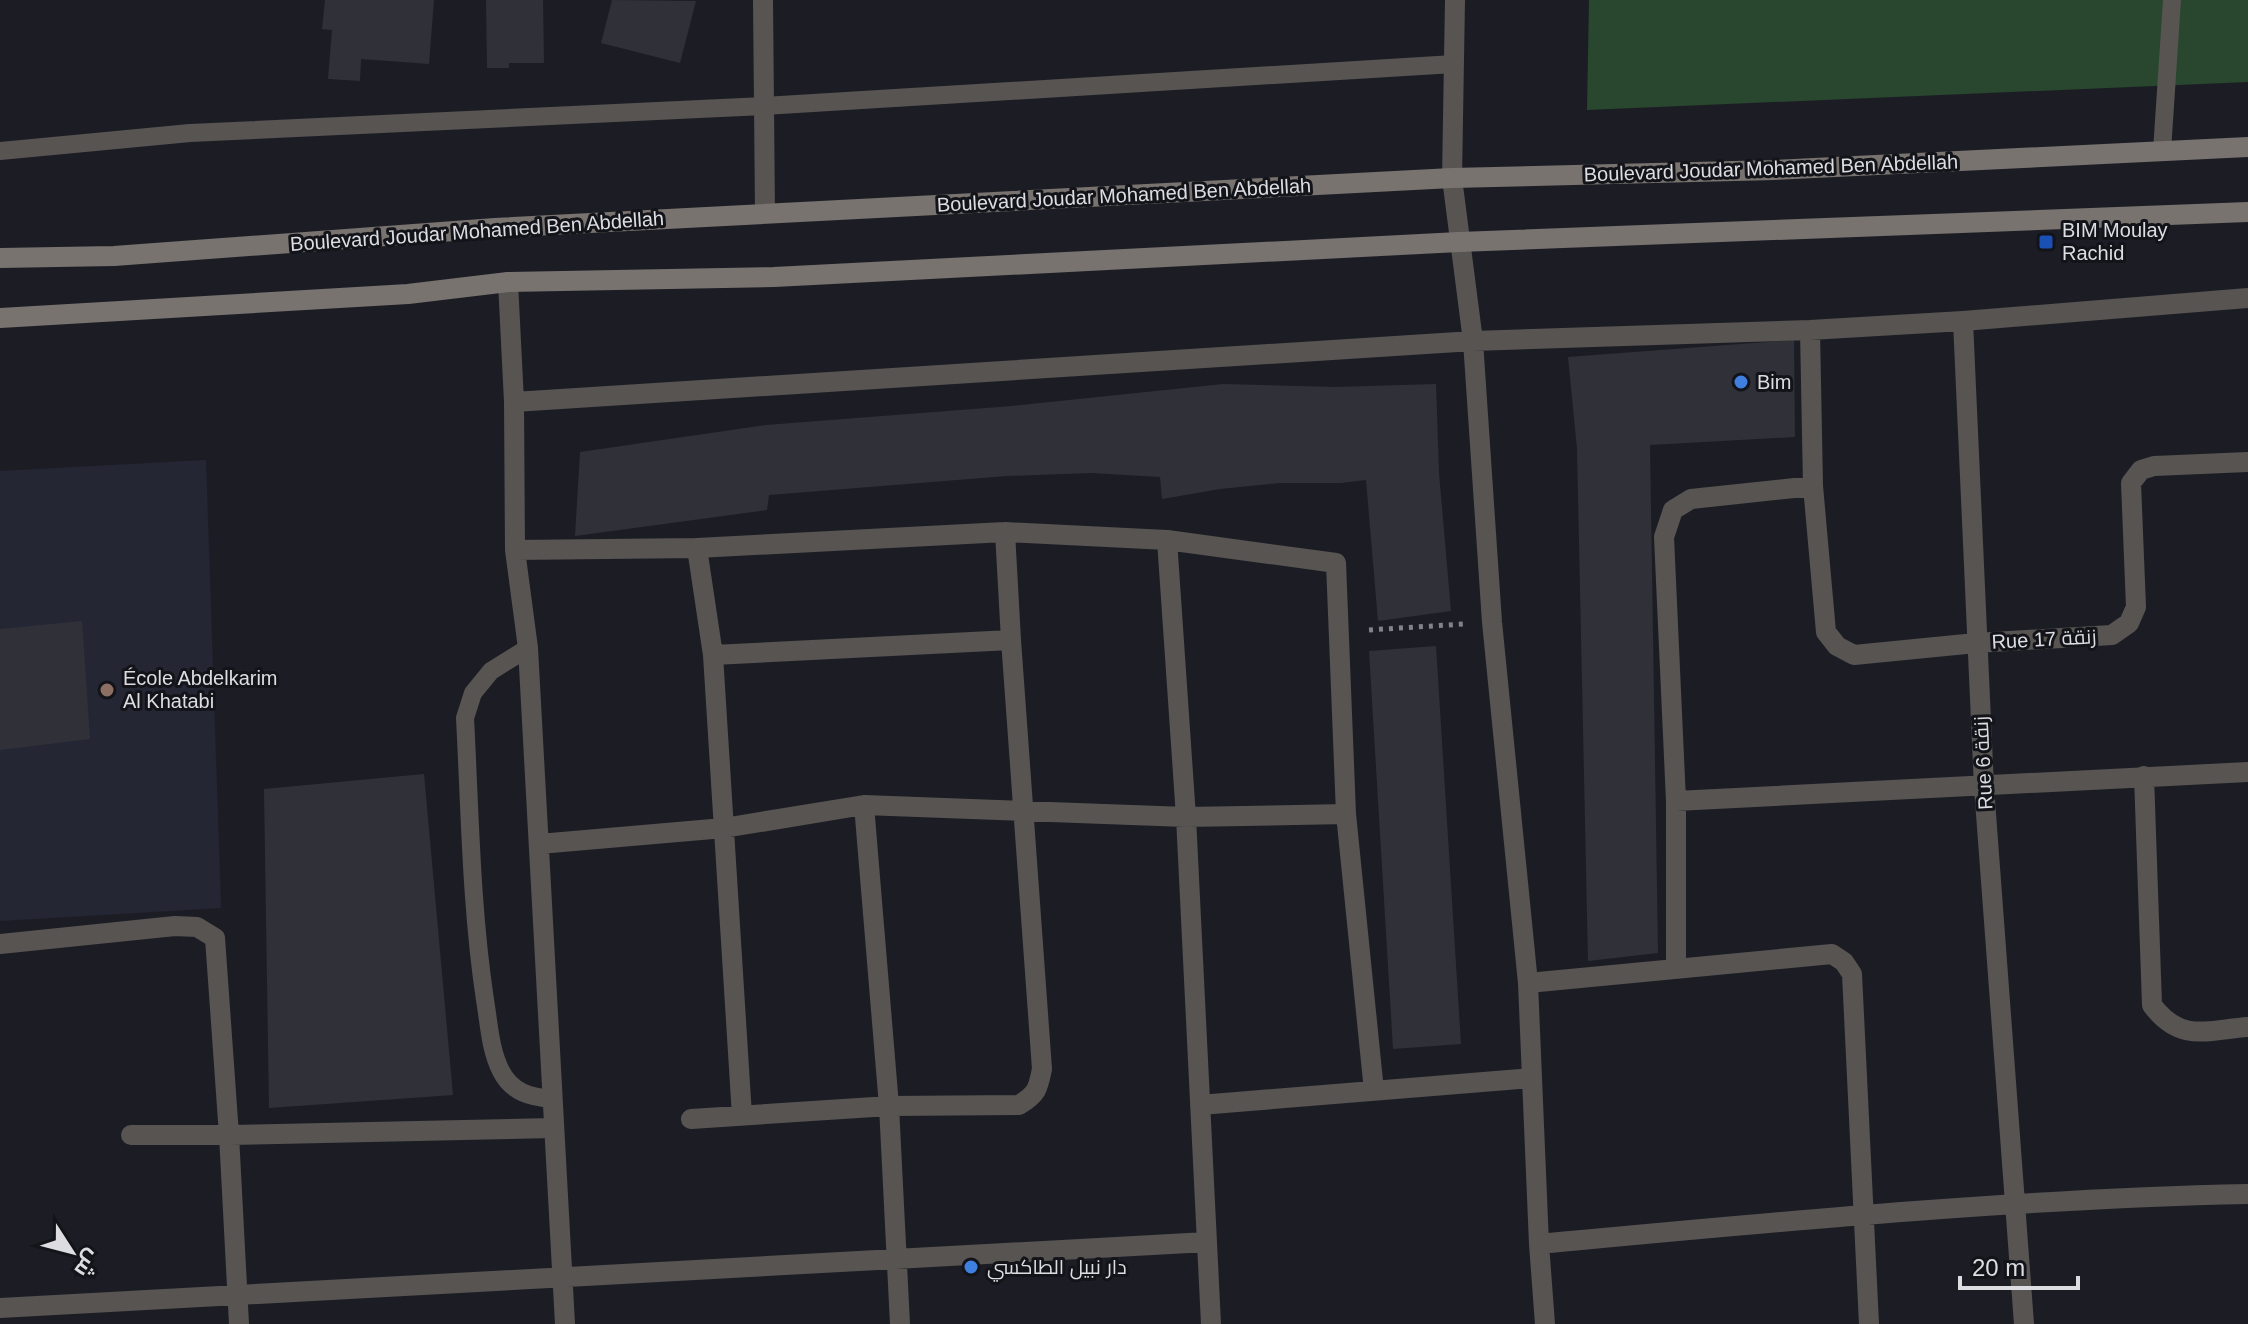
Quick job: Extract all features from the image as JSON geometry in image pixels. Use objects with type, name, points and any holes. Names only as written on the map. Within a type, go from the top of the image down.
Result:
[{"type":"main road","name":"Boulevard Joudar Mohamed Ben Abdellah","points":[[0,258],[114,256],[480,229],[1452,178],[1774,170],[2248,147]]},
{"type":"main road","points":[[0,318],[408,294],[508,282],[774,277],[1459,242],[2248,212]]},
{"type":"street","points":[[763,0],[765,213]]},
{"type":"street","points":[[1455,0],[1452,178],[1473,341],[1492,622],[1528,983],[1545,1324]]},
{"type":"street","points":[[508,282],[514,402],[515,550],[528,648],[565,1324]]},
{"type":"street","points":[[514,402],[1473,341],[1810,330],[1963,321],[2248,298]]},
{"type":"street","name":"Rue 6 زنقة","points":[[1963,321],[1984,787],[2024,1324]]},
{"type":"street","points":[[1676,969],[1676,801],[1664,537],[1673,510],[1691,499],[1813,486],[1810,330]]},
{"type":"street","name":"Rue 17 زنقة","points":[[1813,486],[1826,632],[1837,646],[1854,655],[1976,643],[2112,635],[2129,623],[2136,607],[2131,483],[2141,470],[2154,466],[2248,462]]},
{"type":"street","points":[[515,550],[697,548],[1005,532],[1167,540],[1336,563],[1346,814],[1374,1091]]},
{"type":"street","points":[[691,1119],[889,1106],[1019,1105],[1038,1089],[1042,1069],[1005,532]]},
{"type":"street","points":[[1167,540],[1186,817],[1211,1324]]},
{"type":"street","points":[[697,548],[713,655],[742,1116]]},
{"type":"street","points":[[713,655],[1011,640]]},
{"type":"street","points":[[1676,801],[2248,772]]},
{"type":"street","points":[[2144,776],[2152,1005],[2173,1027],[2189,1032],[2248,1027]]},
{"type":"street","points":[[539,844],[724,828],[864,805],[1186,817],[1346,814]]},
{"type":"street","points":[[864,805],[889,1106],[900,1324]]},
{"type":"street","points":[[0,944],[175,926],[197,927],[215,938],[239,1324]]},
{"type":"street","points":[[1528,983],[1832,954],[1844,962],[1852,974],[1869,1324]]},
{"type":"street","points":[[1200,1105],[1532,1078]]},
{"type":"street","points":[[131,1135],[554,1128]]},
{"type":"street","points":[[1539,1244],[1862,1214],[2142,1196],[2248,1194]]},
{"type":"street","points":[[0,1308],[1207,1242]]},
{"type":"lane","points":[[2162,151],[2172,0]]},
{"type":"lane","points":[[0,151],[190,133],[764,106],[1454,64]]},
{"type":"lane","points":[[528,648],[491,671],[473,693],[465,718],[478,952],[492,1043],[502,1072],[513,1086],[529,1096],[552,1099]]},
{"type":"path","points":[[1338,632],[1492,622]]},
{"type":"shaded area","name":"École Abdelkarim Al Khatabi","points":[[206,460],[221,908],[0,921],[0,471]]},
{"type":"green space","points":[[1589,0],[2248,0],[2248,82],[1587,110]]},
{"type":"building","points":[[325,0],[434,0],[429,64],[361,59],[360,81],[328,79],[332,30],[322,29]]},
{"type":"building","points":[[486,0],[543,0],[544,63],[509,63],[509,68],[487,68]]},
{"type":"building","points":[[612,0],[696,1],[680,63],[601,43]]},
{"type":"building","points":[[1794,340],[1795,437],[1650,445],[1658,953],[1588,961],[1577,449],[1568,357]]},
{"type":"building","points":[[1223,384],[1336,387],[1436,384],[1439,473],[1451,611],[1378,621],[1366,480],[1280,483],[1162,499],[1160,477],[1091,473],[1007,476],[769,495],[767,510],[575,536],[580,452],[766,425],[1012,406]]},
{"type":"building","points":[[82,621],[90,739],[0,750],[0,629]]},
{"type":"building","points":[[1436,646],[1461,1044],[1393,1049],[1369,651]]},
{"type":"building","points":[[424,774],[453,1095],[269,1108],[264,789]]},
{"type":"place","name":"BIM Moulay Rachid","points":[[2046,242]]},
{"type":"place","name":"Bim","points":[[1741,382]]},
{"type":"place","name":"École Abdelkarim Al Khatabi","points":[[107,690]]},
{"type":"place","name":"دار نبيل الطاكسي","points":[[971,1267]]}]
